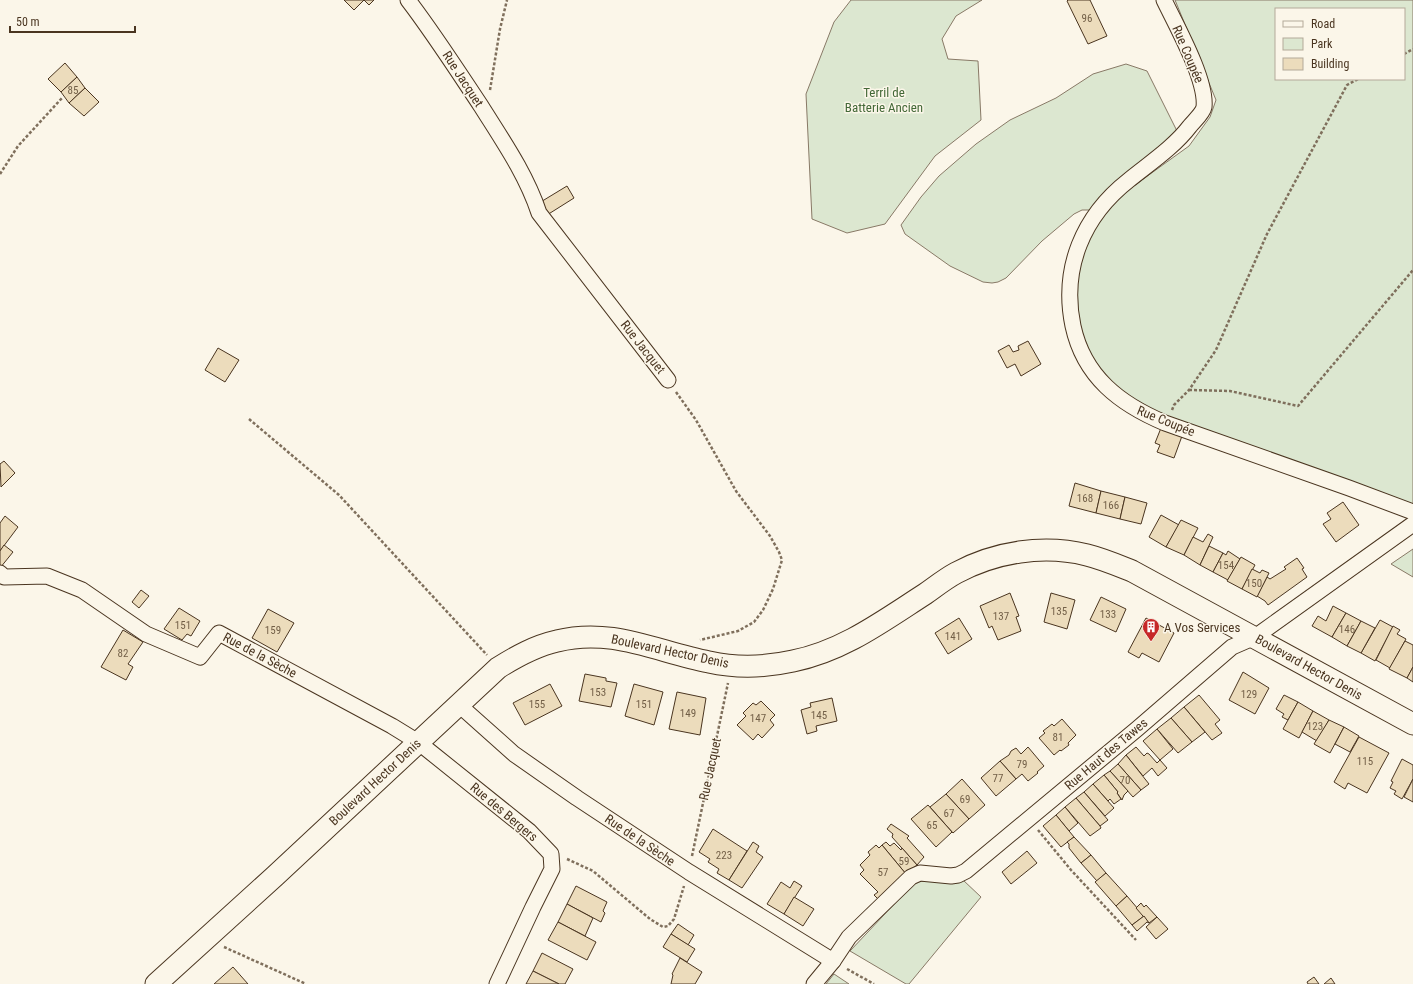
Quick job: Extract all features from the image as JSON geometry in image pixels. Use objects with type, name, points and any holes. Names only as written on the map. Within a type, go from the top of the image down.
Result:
[{"type":"street","name":"Rue Jacquet","points":[[408,0],[434,35],[518,164],[540,213],[668,380]]},
{"type":"street","name":"Rue Coupée","points":[[1164,0],[1203,88],[1204,108],[1183,136],[1117,190],[1101,207],[1084,232],[1072,267],[1070,283],[1070,304],[1075,334],[1082,352],[1090,366],[1106,385],[1122,400],[1145,414],[1165,423],[1413,512]]},
{"type":"street","name":"Rue Haut des Tawes","points":[[814,984],[833,962],[849,938],[911,877],[920,873],[951,876],[958,875],[966,871],[1029,820],[1232,647],[1254,638],[1413,524]]},
{"type":"street","name":"Boulevard Hector Denis","points":[[156,984],[498,668],[533,649],[556,641],[597,637],[618,639],[638,642],[708,662],[731,665],[768,665],[787,662],[814,656],[868,631],[955,574],[976,564],[998,556],[1031,551],[1067,551],[1103,559],[1132,571],[1413,724]]},
{"type":"street","name":"Rue de la Sèche","points":[[0,573],[4,577],[47,576],[82,590],[146,634],[200,657],[219,633],[392,726],[418,742]]},
{"type":"street","name":"Rue de la Sèche","points":[[458,704],[514,754],[577,798],[689,872],[833,962]]},
{"type":"street","name":"Rue des Bergers","points":[[418,742],[530,831],[551,854]]},
{"type":"street","points":[[497,984],[552,869],[551,854]]},
{"type":"path","points":[[484,111],[507,0]]},
{"type":"path","points":[[1165,423],[1174,405],[1189,390],[1216,350],[1267,234],[1347,85],[1356,80]]},
{"type":"path","points":[[0,174],[18,146],[62,98]]},
{"type":"path","points":[[1189,390],[1230,391],[1298,406],[1413,270]]},
{"type":"path","name":"Rue Jacquet","points":[[668,380],[696,420],[736,491],[770,536],[782,560],[773,590],[763,610],[754,622],[738,631],[700,640]]},
{"type":"path","points":[[249,419],[340,495],[498,668]]},
{"type":"path","name":"Rue Jacquet","points":[[551,854],[566,858],[593,871],[650,919],[663,927],[668,926],[674,919],[689,872],[731,665]]},
{"type":"path","points":[[1029,820],[1071,870],[1136,940]]},
{"type":"path","points":[[206,938],[306,984]]},
{"type":"path","points":[[833,962],[874,984]]},
{"type":"green space","name":"Terril de Batterie Ancien","points":[[851,0],[982,0],[956,16],[942,39],[948,59],[978,61],[981,120],[935,156],[885,224],[847,233],[812,219],[806,94],[834,22]]},
{"type":"green space","points":[[1175,0],[1413,0],[1413,508],[1190,427],[1130,401],[1092,361],[1075,316],[1076,273],[1091,228],[1121,195],[1189,146],[1210,117],[1216,100]]},
{"type":"green space","points":[[1126,64],[1147,71],[1178,133],[1093,210],[1082,210],[1074,214],[1042,241],[1006,278],[998,282],[983,282],[950,266],[905,234],[901,225],[921,197],[939,176],[976,144],[1010,120],[1056,98],[1093,74]]},
{"type":"green space","points":[[1413,549],[1413,577],[1391,564]]},
{"type":"green space","points":[[933,880],[963,880],[981,897],[909,984],[906,984],[850,951],[915,882]]},
{"type":"green space","points":[[834,974],[849,984],[826,984]]},
{"type":"building","points":[[344,0],[364,0],[354,10]]},
{"type":"building","points":[[364,0],[374,0],[369,5]]},
{"type":"building","points":[[1090,0],[1107,36],[1088,44],[1067,1]]},
{"type":"building","points":[[65,63],[77,77],[61,92],[48,79]]},
{"type":"building","points":[[77,77],[85,88],[69,103],[61,92]]},
{"type":"building","points":[[85,88],[99,102],[84,116],[69,103]]},
{"type":"building","points":[[567,186],[574,198],[547,215],[539,203]]},
{"type":"building","points":[[1028,341],[1041,364],[1021,376],[1015,364],[1007,368],[998,351],[1009,345],[1013,352],[1019,350],[1018,346]]},
{"type":"building","points":[[218,348],[239,360],[225,382],[205,370]]},
{"type":"building","points":[[1161,428],[1182,436],[1174,458],[1157,452],[1160,445],[1155,443]]},
{"type":"building","points":[[4,461],[15,473],[1,487],[0,464]]},
{"type":"building","points":[[1075,483],[1101,491],[1096,513],[1069,506]]},
{"type":"building","points":[[1101,491],[1125,497],[1120,519],[1096,513]]},
{"type":"building","points":[[1125,497],[1147,503],[1141,524],[1120,519]]},
{"type":"building","points":[[1343,502],[1359,525],[1336,542],[1323,524],[1331,519],[1327,513]]},
{"type":"building","points":[[1161,515],[1179,525],[1166,547],[1149,537]]},
{"type":"building","points":[[5,516],[18,527],[0,551],[0,523]]},
{"type":"building","points":[[1181,520],[1198,528],[1184,555],[1166,547]]},
{"type":"building","points":[[1208,534],[1213,537],[1200,565],[1184,555],[1193,537],[1203,542]]},
{"type":"building","points":[[4,545],[13,552],[0,568],[0,551]]},
{"type":"building","points":[[1209,546],[1223,553],[1213,572],[1200,565]]},
{"type":"building","points":[[1228,551],[1240,559],[1228,580],[1213,572],[1223,553],[1226,555]]},
{"type":"building","points":[[1241,557],[1255,565],[1242,589],[1227,581]]},
{"type":"building","points":[[1297,558],[1304,568],[1302,569],[1307,577],[1268,605],[1257,596],[1267,577],[1270,579],[1286,569],[1284,567]]},
{"type":"building","points":[[1252,569],[1260,573],[1262,570],[1269,573],[1257,597],[1242,589]]},
{"type":"building","points":[[141,590],[149,596],[139,608],[132,602]]},
{"type":"building","points":[[1010,593],[1019,616],[1016,617],[1021,631],[998,640],[992,626],[989,628],[980,606]]},
{"type":"building","points":[[1051,593],[1075,600],[1067,629],[1044,622]]},
{"type":"building","points":[[1101,597],[1126,609],[1116,632],[1090,620]]},
{"type":"building","points":[[1333,606],[1346,613],[1332,637],[1312,626],[1318,616],[1326,621]]},
{"type":"building","points":[[179,608],[200,621],[191,636],[187,634],[182,640],[164,629]]},
{"type":"building","points":[[268,609],[294,623],[277,652],[252,638]]},
{"type":"building","points":[[1346,613],[1361,621],[1347,646],[1332,637]]},
{"type":"building","points":[[959,618],[972,639],[948,654],[935,633]]},
{"type":"building","name":"A Vos Services","points":[[1146,618],[1174,633],[1159,662],[1142,653],[1139,658],[1128,652]]},
{"type":"building","points":[[1380,620],[1393,627],[1375,661],[1361,653]]},
{"type":"building","points":[[1361,621],[1375,628],[1361,653],[1347,646]]},
{"type":"building","points":[[1393,626],[1400,630],[1397,634],[1406,639],[1390,668],[1376,660]]},
{"type":"building","points":[[123,630],[143,642],[128,664],[133,667],[126,680],[101,667]]},
{"type":"building","points":[[1405,641],[1413,645],[1413,667],[1407,678],[1389,669]]},
{"type":"building","points":[[1413,667],[1413,682],[1407,678]]},
{"type":"building","points":[[1243,672],[1269,688],[1255,714],[1229,700]]},
{"type":"building","points":[[585,674],[606,678],[606,681],[617,683],[611,707],[579,701]]},
{"type":"building","points":[[550,684],[562,706],[525,725],[513,703]]},
{"type":"building","points":[[634,684],[663,692],[654,725],[625,716]]},
{"type":"building","points":[[677,692],[706,698],[700,735],[669,729]]},
{"type":"building","points":[[1199,695],[1220,720],[1215,724],[1222,733],[1212,740],[1184,707]]},
{"type":"building","points":[[1284,695],[1298,702],[1288,720],[1282,717],[1284,714],[1276,709]]},
{"type":"building","points":[[832,698],[837,721],[816,726],[817,731],[807,734],[801,710],[811,707],[810,703]]},
{"type":"building","points":[[761,701],[775,715],[770,720],[774,725],[762,738],[758,734],[753,740],[737,725],[746,716],[743,713],[753,703],[756,705]]},
{"type":"building","points":[[1298,702],[1313,711],[1299,738],[1283,729]]},
{"type":"building","points":[[1184,707],[1205,732],[1192,742],[1171,718]]},
{"type":"building","points":[[1313,711],[1329,720],[1317,741],[1302,732]]},
{"type":"building","points":[[1171,718],[1192,742],[1178,753],[1157,729]]},
{"type":"building","points":[[1062,719],[1076,735],[1068,743],[1069,745],[1054,755],[1039,738],[1045,733],[1043,731],[1052,724],[1054,726]]},
{"type":"building","points":[[1329,720],[1344,727],[1330,753],[1314,744]]},
{"type":"building","points":[[1344,727],[1359,736],[1350,752],[1335,744]]},
{"type":"building","points":[[1157,729],[1173,749],[1160,760],[1143,741]]},
{"type":"building","points":[[1359,737],[1389,753],[1367,793],[1348,783],[1345,789],[1334,782]]},
{"type":"building","points":[[1028,747],[1044,766],[1028,781],[1022,774],[1016,779],[1000,761],[1016,748],[1021,754]]},
{"type":"building","points":[[1136,747],[1144,756],[1147,753],[1149,754],[1157,763],[1160,760],[1167,768],[1158,776],[1152,768],[1143,776],[1126,755]]},
{"type":"building","points":[[1126,755],[1149,784],[1141,790],[1118,764]]},
{"type":"building","points":[[1402,759],[1413,765],[1413,779],[1402,799],[1394,794],[1396,791],[1390,788],[1393,782],[1391,781]]},
{"type":"building","points":[[1000,761],[1016,779],[996,796],[981,778]]},
{"type":"building","points":[[1118,764],[1141,790],[1133,797],[1110,771]]},
{"type":"building","points":[[1110,771],[1128,791],[1122,800],[1117,793],[1118,792],[1104,775]]},
{"type":"building","points":[[1104,775],[1118,792],[1117,793],[1121,799],[1114,804],[1110,799],[1108,801],[1093,784]]},
{"type":"building","points":[[962,779],[985,805],[969,819],[946,794]]},
{"type":"building","points":[[1413,779],[1413,802],[1404,797]]},
{"type":"building","points":[[1093,784],[1114,808],[1105,816],[1084,792]]},
{"type":"building","points":[[1084,792],[1108,820],[1100,826],[1076,798]]},
{"type":"building","points":[[946,794],[969,819],[953,833],[930,807]]},
{"type":"building","points":[[1076,798],[1101,828],[1090,836],[1065,807]]},
{"type":"building","points":[[928,805],[952,832],[936,847],[911,819]]},
{"type":"building","points":[[1065,807],[1078,823],[1069,831],[1056,815]]},
{"type":"building","points":[[1056,815],[1074,837],[1061,847],[1043,826]]},
{"type":"building","points":[[891,824],[909,836],[907,838],[924,857],[917,865],[892,837],[893,834],[887,829]]},
{"type":"building","points":[[713,829],[747,851],[729,880],[717,873],[719,869],[708,862],[710,859],[699,852]]},
{"type":"building","points":[[1074,837],[1091,855],[1081,863],[1069,848],[1069,844],[1067,842]]},
{"type":"building","points":[[753,842],[759,846],[756,852],[763,857],[742,888],[729,880]]},
{"type":"building","points":[[886,842],[890,846],[894,843],[901,850],[902,848],[917,865],[906,874],[882,845]]},
{"type":"building","points":[[876,845],[879,848],[882,845],[906,874],[879,900],[874,895],[878,892],[860,874],[864,870],[860,865],[870,855],[868,852]]},
{"type":"building","points":[[1027,851],[1037,863],[1011,884],[1002,872]]},
{"type":"building","points":[[1091,855],[1106,873],[1097,881],[1081,863]]},
{"type":"building","points":[[1106,873],[1127,896],[1116,906],[1095,882]]},
{"type":"building","points":[[794,881],[802,886],[784,914],[767,904],[781,882],[790,888]]},
{"type":"building","points":[[576,886],[607,902],[603,911],[605,913],[601,922],[567,904]]},
{"type":"building","points":[[1127,896],[1144,916],[1132,925],[1116,906]]},
{"type":"building","points":[[794,897],[814,909],[803,926],[784,914]]},
{"type":"building","points":[[1141,903],[1144,907],[1146,905],[1157,917],[1149,923],[1136,908]]},
{"type":"building","points":[[567,904],[593,918],[585,936],[558,922]]},
{"type":"building","points":[[1144,916],[1149,923],[1147,922],[1137,931],[1132,925]]},
{"type":"building","points":[[1157,917],[1168,929],[1156,939],[1146,927]]},
{"type":"building","points":[[558,922],[596,942],[587,960],[548,940]]},
{"type":"building","points":[[678,924],[694,935],[688,945],[671,934]]},
{"type":"building","points":[[671,934],[695,949],[687,962],[663,947]]},
{"type":"building","points":[[542,953],[573,969],[565,984],[559,984],[533,971]]},
{"type":"building","points":[[680,958],[702,972],[695,984],[671,984],[672,974]]},
{"type":"building","points":[[233,967],[248,984],[214,984]]},
{"type":"building","points":[[533,971],[559,984],[526,984]]},
{"type":"building","points":[[1314,977],[1319,984],[1308,984],[1307,982]]},
{"type":"building","points":[[1331,978],[1335,984],[1324,984]]},
{"type":"place","name":"A Vos Services","points":[[1151,642]]}]
